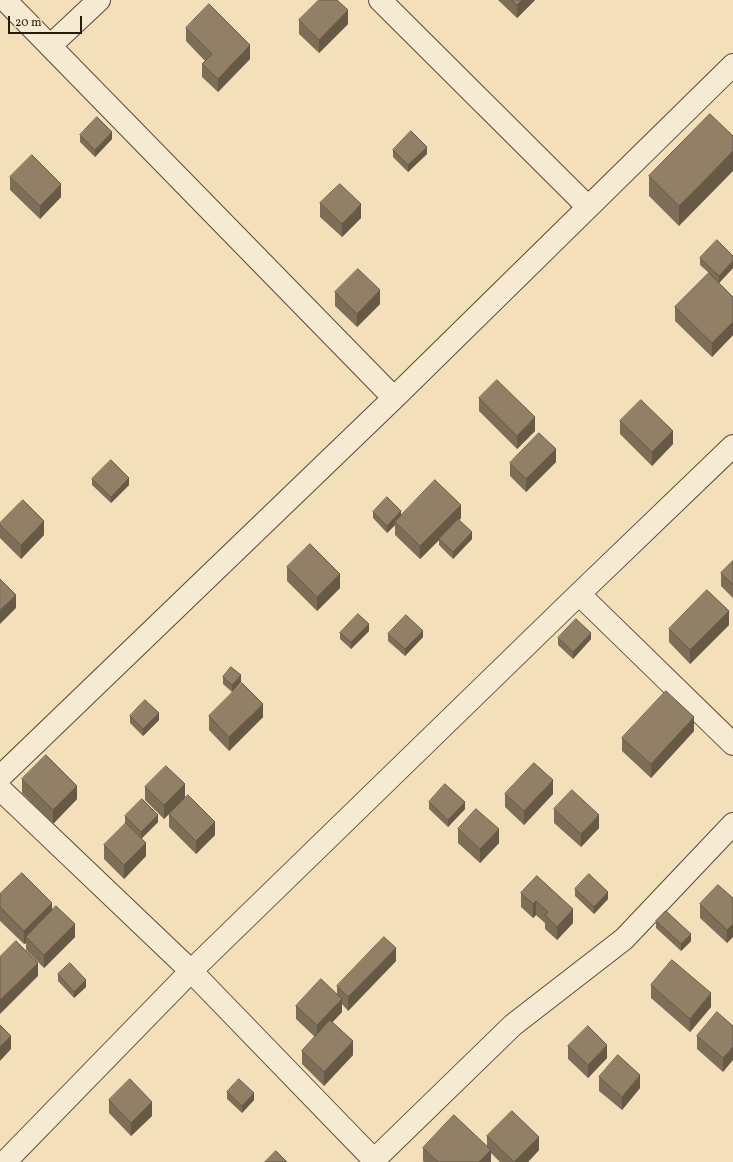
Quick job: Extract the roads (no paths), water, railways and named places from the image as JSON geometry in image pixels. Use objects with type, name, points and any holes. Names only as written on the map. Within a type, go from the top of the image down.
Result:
[{"type":"street","points":[[5,0],[394,398]]},
{"type":"street","points":[[50,46],[99,0]]},
{"type":"street","points":[[380,0],[588,207]]},
{"type":"street","points":[[0,776],[394,398],[733,65]]},
{"type":"street","points":[[5,1162],[191,971],[733,446]]},
{"type":"street","points":[[579,594],[733,744]]},
{"type":"street","points":[[0,788],[191,971],[374,1161],[513,1025],[624,939],[733,824]]}]
